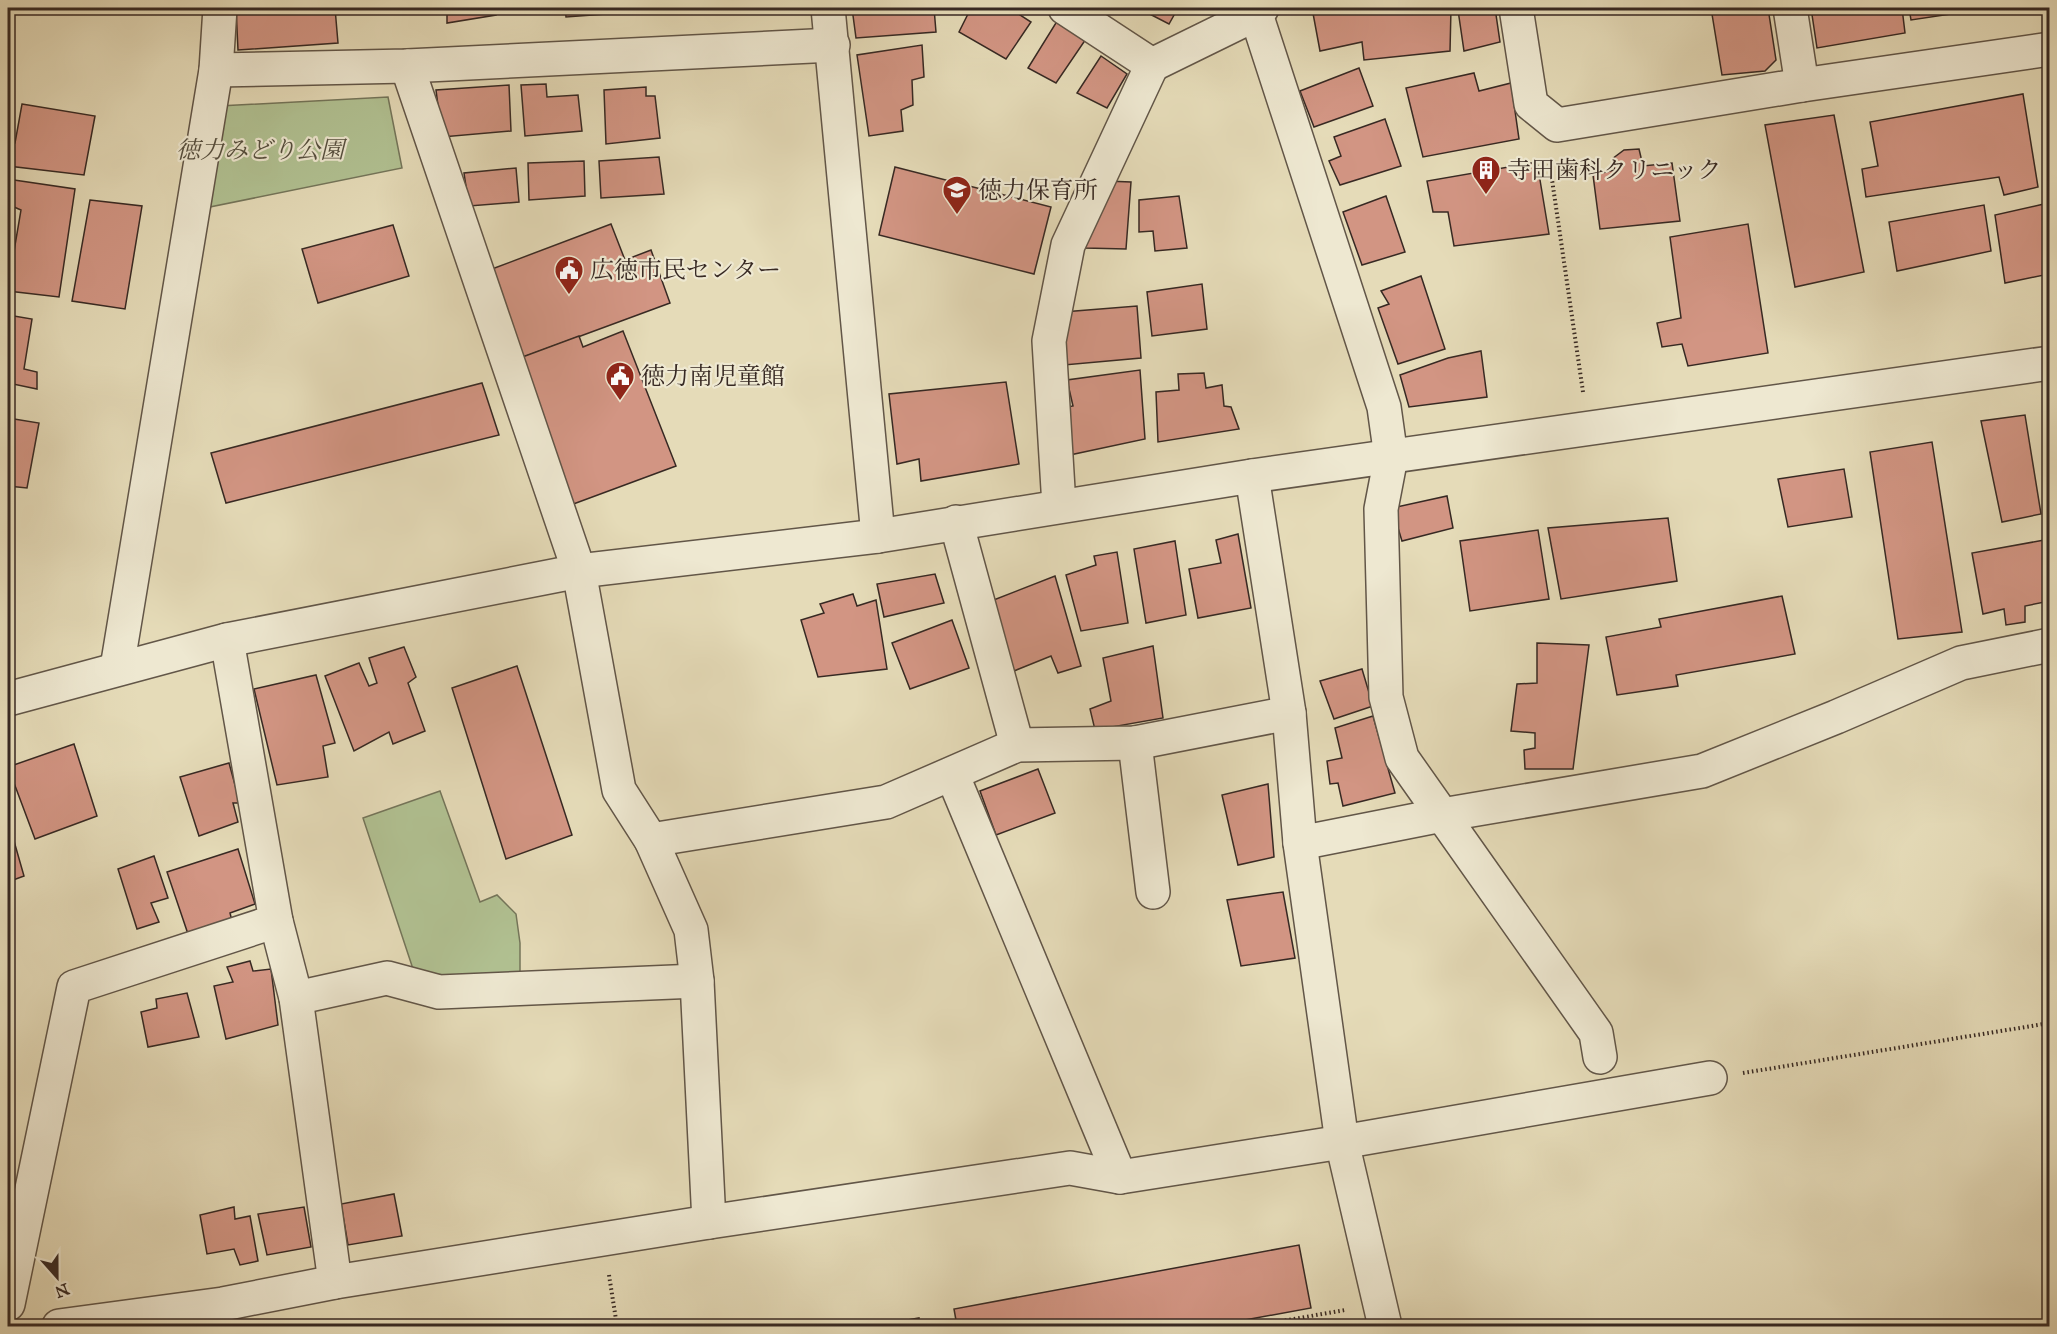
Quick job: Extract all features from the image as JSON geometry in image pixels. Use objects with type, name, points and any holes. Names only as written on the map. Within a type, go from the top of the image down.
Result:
[{"type":"street","points":[[117,668],[216,70],[220,8]]},
{"type":"street","points":[[828,8],[878,536]]},
{"type":"street","points":[[1065,8],[1152,65]]},
{"type":"street","points":[[1516,8],[1531,104],[1557,125],[1802,85],[2049,49]]},
{"type":"street","points":[[1790,8],[1802,85]]},
{"type":"street","points":[[1059,506],[1049,341],[1068,245],[1152,65],[1259,10],[1384,407],[1391,457],[1382,509],[1386,697],[1402,758],[1596,1033],[1600,1057]]},
{"type":"street","points":[[216,70],[407,66],[833,45]]},
{"type":"street","points":[[407,66],[579,571],[619,790],[651,840],[691,930],[697,981],[709,1222]]},
{"type":"street","points":[[8,699],[227,640],[579,571],[878,536],[1252,476],[2049,363]]},
{"type":"street","points":[[1252,476],[1289,713],[1300,843],[1342,1142],[1382,1315]]},
{"type":"street","points":[[956,522],[1017,745]]},
{"type":"street","points":[[227,640],[276,921],[296,998],[335,1282]]},
{"type":"street","points":[[1300,843],[1442,815],[1702,771],[1961,663],[2049,645]]},
{"type":"street","points":[[651,840],[886,802],[1017,745],[1136,743],[1289,713]]},
{"type":"street","points":[[1136,743],[1153,892]]},
{"type":"street","points":[[952,774],[1120,1177]]},
{"type":"street","points":[[8,1304],[74,987],[276,921]]},
{"type":"street","points":[[296,998],[387,978],[439,992],[697,981]]},
{"type":"street","points":[[59,1326],[223,1315],[335,1282],[709,1222],[1070,1168],[1120,1177],[1342,1142],[1710,1078]]},
{"type":"path","points":[[1542,113],[1588,428]]},
{"type":"path","points":[[1710,1078],[2049,1023]]},
{"type":"path","points":[[603,1239],[617,1326]]},
{"type":"path","points":[[1254,1326],[1382,1315]]},
{"type":"green space","name":"徳力みどり公園","points":[[388,97],[402,168],[200,209],[219,106]]},
{"type":"green space","points":[[440,791],[480,902],[497,895],[516,914],[520,943],[520,978],[415,975],[363,818]]},
{"type":"building","points":[[236,8],[281,8],[281,10],[335,8],[338,43],[238,50]]},
{"type":"building","points":[[447,8],[496,8],[496,15],[447,23]]},
{"type":"building","points":[[507,8],[558,8],[558,10],[508,14]]},
{"type":"building","points":[[565,8],[618,8],[619,13],[566,17]]},
{"type":"building","points":[[642,8],[672,8],[672,12],[644,14]]},
{"type":"building","points":[[682,8],[729,8],[682,13]]},
{"type":"building","points":[[750,8],[788,8],[788,9],[751,13]]},
{"type":"building","points":[[852,8],[934,8],[936,32],[856,38]]},
{"type":"building","points":[[971,8],[1009,8],[1031,22],[1006,59],[959,32]]},
{"type":"building","points":[[1138,8],[1178,8],[1169,24]]},
{"type":"building","points":[[1312,8],[1451,8],[1450,51],[1364,60],[1362,42],[1320,51]]},
{"type":"building","points":[[1495,8],[1500,42],[1464,51],[1458,10]]},
{"type":"building","points":[[1711,8],[1768,8],[1776,60],[1765,71],[1722,75]]},
{"type":"building","points":[[1811,8],[1902,8],[1905,33],[1817,48]]},
{"type":"building","points":[[1909,8],[1991,8],[1911,20]]},
{"type":"building","points":[[1059,18],[1088,36],[1056,83],[1028,68]]},
{"type":"building","points":[[922,45],[924,77],[912,80],[913,105],[901,110],[903,131],[869,136],[857,55]]},
{"type":"building","points":[[1101,56],[1127,74],[1107,108],[1077,93]]},
{"type":"building","points":[[1359,68],[1373,106],[1314,127],[1300,91]]},
{"type":"building","points":[[1474,73],[1479,91],[1511,83],[1519,139],[1423,157],[1406,88]]},
{"type":"building","points":[[546,84],[547,97],[578,95],[582,131],[525,136],[521,85]]},
{"type":"building","points":[[509,85],[511,131],[442,137],[436,90]]},
{"type":"building","points":[[646,87],[646,96],[655,96],[660,138],[606,144],[604,90]]},
{"type":"building","points":[[2023,94],[2038,187],[2004,195],[1999,177],[1866,197],[1862,169],[1878,166],[1870,122]]},
{"type":"building","points":[[22,104],[95,116],[84,175],[8,166],[8,142],[15,143]]},
{"type":"building","points":[[1834,115],[1864,272],[1795,287],[1765,125]]},
{"type":"building","points":[[1385,119],[1401,166],[1340,185],[1329,161],[1341,156],[1334,137]]},
{"type":"building","points":[[1639,149],[1643,166],[1672,163],[1680,221],[1600,229],[1593,175],[1615,170],[1612,159],[1624,150]]},
{"type":"building","points":[[659,157],[664,194],[601,198],[599,161]]},
{"type":"building","points":[[584,161],[585,196],[529,200],[528,163]]},
{"type":"building","name":"寺田歯科クリニック","points":[[1537,162],[1549,234],[1454,246],[1448,212],[1433,212],[1427,181]]},
{"type":"building","points":[[895,167],[1051,207],[1034,274],[879,235]]},
{"type":"building","points":[[516,168],[519,202],[469,206],[464,173]]},
{"type":"building","points":[[14,180],[75,189],[59,297],[8,291],[8,263],[12,263],[21,210],[14,207]]},
{"type":"building","points":[[1105,181],[1131,182],[1126,249],[1085,248]]},
{"type":"building","points":[[1179,196],[1187,248],[1155,251],[1153,231],[1139,232],[1139,200]]},
{"type":"building","points":[[1386,196],[1405,252],[1362,265],[1343,212]]},
{"type":"building","points":[[90,200],[142,206],[125,309],[72,301]]},
{"type":"building","points":[[2044,204],[2049,274],[2005,283],[1995,215]]},
{"type":"building","points":[[1984,205],[1991,251],[1897,271],[1889,222]]},
{"type":"building","points":[[611,224],[625,260],[651,250],[670,303],[521,358],[492,269]]},
{"type":"building","points":[[1748,224],[1768,353],[1688,366],[1682,344],[1662,347],[1657,323],[1681,318],[1670,237]]},
{"type":"building","points":[[393,225],[409,276],[318,303],[302,249]]},
{"type":"building","points":[[1421,276],[1445,349],[1398,364],[1378,308],[1389,304],[1381,291]]},
{"type":"building","points":[[1202,284],[1207,329],[1152,336],[1147,292]]},
{"type":"building","points":[[1137,306],[1141,358],[1064,365],[1063,312]]},
{"type":"building","points":[[8,315],[32,319],[24,369],[37,372],[37,389],[8,383]]},
{"type":"building","points":[[623,331],[676,466],[568,506],[517,359],[579,336],[583,347]]},
{"type":"building","points":[[1481,351],[1487,397],[1409,407],[1400,375],[1448,358]]},
{"type":"building","points":[[1140,370],[1145,439],[1065,456],[1062,408],[1073,406],[1067,380]]},
{"type":"building","points":[[1204,373],[1206,388],[1222,385],[1224,406],[1231,407],[1239,429],[1158,442],[1156,392],[1179,390],[1178,374]]},
{"type":"building","points":[[1006,382],[1019,464],[921,481],[919,459],[897,464],[889,394]]},
{"type":"building","points":[[482,383],[499,435],[226,503],[211,453]]},
{"type":"building","points":[[2025,415],[2041,514],[2002,522],[1981,421]]},
{"type":"building","points":[[8,418],[39,423],[27,488],[8,486]]},
{"type":"building","points":[[1932,442],[1962,632],[1898,639],[1870,452]]},
{"type":"building","points":[[1844,469],[1852,517],[1788,527],[1778,479]]},
{"type":"building","points":[[1447,496],[1453,528],[1402,541],[1392,508]]},
{"type":"building","points":[[1668,518],[1677,581],[1561,599],[1548,528]]},
{"type":"building","points":[[1538,530],[1549,599],[1470,611],[1460,541]]},
{"type":"building","points":[[1238,534],[1251,608],[1198,618],[1189,569],[1221,563],[1216,540]]},
{"type":"building","points":[[2050,539],[2050,601],[2025,606],[2025,622],[2006,625],[2004,609],[1983,614],[1972,553]]},
{"type":"building","points":[[1175,541],[1186,615],[1146,623],[1134,549]]},
{"type":"building","points":[[1117,552],[1128,623],[1081,631],[1066,575],[1096,565],[1094,556]]},
{"type":"building","points":[[935,574],[944,603],[884,617],[877,584]]},
{"type":"building","points":[[1055,576],[1081,666],[1058,673],[1051,656],[1009,673],[986,603]]},
{"type":"building","points":[[853,594],[857,606],[876,600],[887,669],[818,677],[801,620],[824,613],[820,604]]},
{"type":"building","points":[[1782,596],[1795,654],[1676,675],[1678,686],[1617,695],[1606,637],[1661,627],[1659,619]]},
{"type":"building","points":[[952,620],[969,668],[910,689],[892,643]]},
{"type":"building","points":[[1537,643],[1589,645],[1573,769],[1525,769],[1524,750],[1535,748],[1535,733],[1511,731],[1517,684],[1537,683]]},
{"type":"building","points":[[1153,646],[1163,718],[1095,730],[1090,709],[1111,701],[1103,658]]},
{"type":"building","points":[[404,647],[416,677],[408,683],[425,731],[393,744],[389,732],[354,751],[325,676],[359,663],[369,686],[377,683],[369,658]]},
{"type":"building","points":[[517,666],[572,835],[506,859],[452,688]]},
{"type":"building","points":[[1362,669],[1373,706],[1334,719],[1320,681]]},
{"type":"building","points":[[316,675],[335,743],[323,746],[328,777],[277,785],[254,689]]},
{"type":"building","points":[[1373,716],[1395,793],[1343,806],[1338,783],[1330,784],[1327,761],[1342,758],[1335,728]]},
{"type":"building","points":[[74,744],[97,816],[35,839],[8,767]]},
{"type":"building","points":[[229,763],[240,803],[233,803],[238,822],[199,836],[180,777]]},
{"type":"building","points":[[1038,769],[1055,813],[996,835],[980,791]]},
{"type":"building","points":[[1268,784],[1274,857],[1238,865],[1222,795]]},
{"type":"building","points":[[8,820],[24,876],[8,882]]},
{"type":"building","points":[[238,849],[255,904],[230,913],[232,921],[188,934],[167,872]]},
{"type":"building","points":[[154,856],[168,898],[151,903],[159,922],[137,929],[118,869]]},
{"type":"building","points":[[1283,892],[1295,958],[1241,966],[1227,900]]},
{"type":"building","points":[[250,961],[253,971],[271,969],[278,1025],[226,1039],[214,986],[233,982],[227,967]]},
{"type":"building","points":[[187,993],[199,1037],[148,1047],[141,1012],[157,1008],[156,999]]},
{"type":"building","points":[[394,1194],[402,1236],[348,1245],[341,1204]]},
{"type":"building","points":[[234,1207],[235,1219],[250,1216],[258,1261],[240,1265],[234,1249],[207,1254],[200,1215]]},
{"type":"building","points":[[304,1207],[311,1247],[267,1255],[258,1214]]},
{"type":"building","points":[[1299,1245],[1311,1308],[1212,1326],[957,1326],[954,1309]]},
{"type":"building","points":[[919,1318],[920,1326],[875,1326]]},
{"type":"place","name":"寺田歯科クリニック","points":[[1486,196]]},
{"type":"place","name":"徳力保育所","points":[[957,216]]},
{"type":"place","name":"広徳市民センター","points":[[569,296]]},
{"type":"place","name":"徳力南児童館","points":[[620,402]]}]
